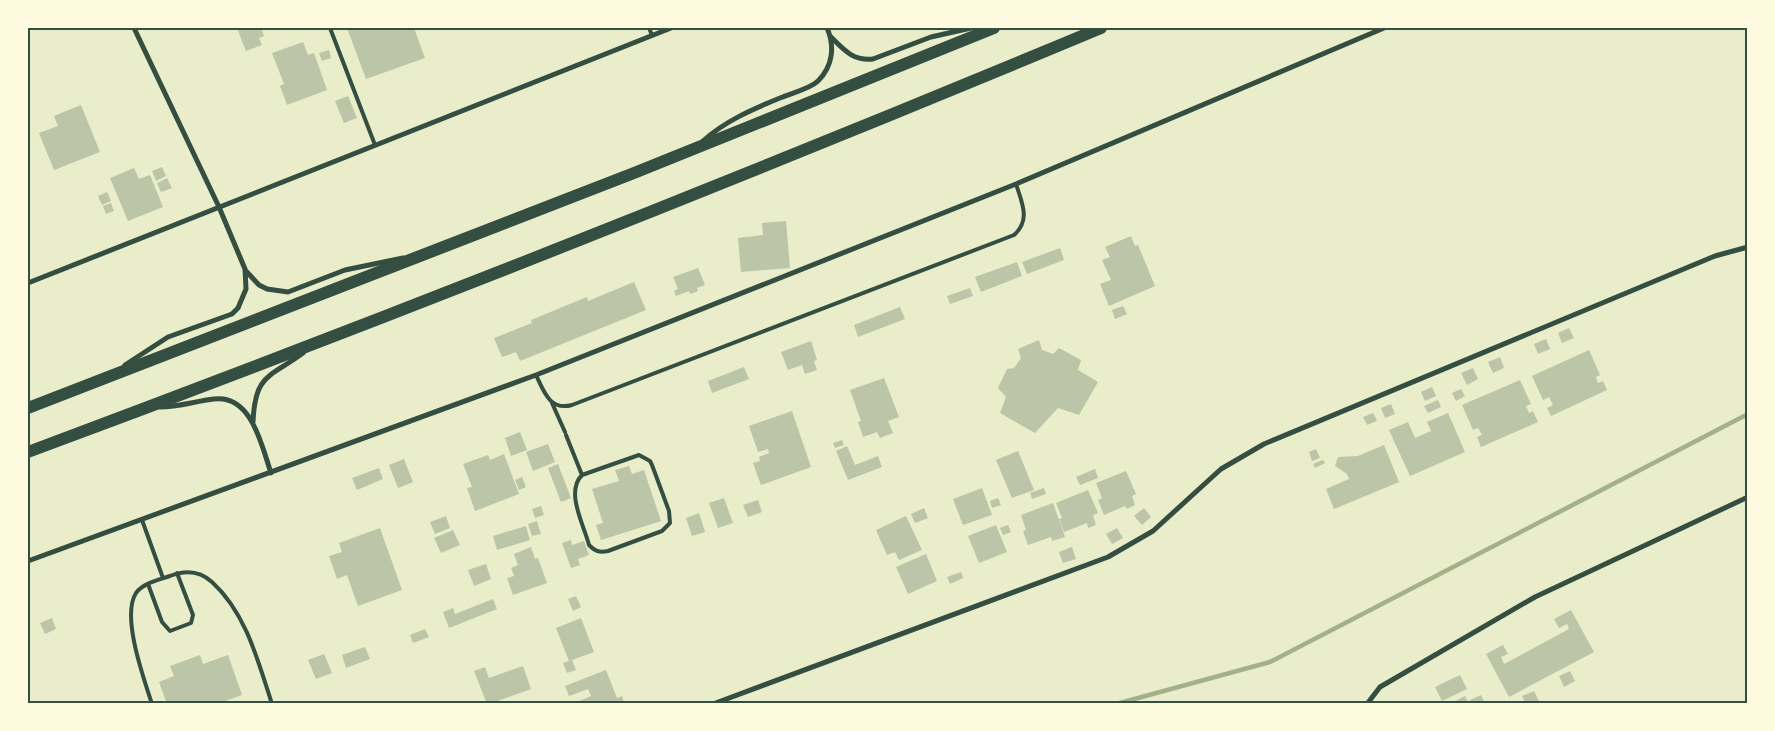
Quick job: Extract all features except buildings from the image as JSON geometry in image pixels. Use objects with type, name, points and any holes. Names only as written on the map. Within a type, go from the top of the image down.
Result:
[{"type":"main road","points":[[28,408],[419,257],[994,28]]},
{"type":"main road","points":[[28,452],[313,344],[656,210],[1101,28]]},
{"type":"street","points":[[134,28],[219,207],[245,269],[259,285],[268,290],[288,292],[363,265],[400,258],[419,257]]},
{"type":"street","points":[[28,283],[671,28]]},
{"type":"street","points":[[827,28],[831,36],[847,53],[864,60],[873,59],[931,37],[971,28]]},
{"type":"street","points":[[28,561],[536,375],[1016,184],[1384,28]]},
{"type":"street","points":[[693,149],[740,116],[816,83],[830,61],[831,36]]},
{"type":"street","points":[[713,704],[1108,556],[1153,531],[1221,469],[1264,444],[1715,256],[1748,248]]},
{"type":"street","points":[[113,375],[139,354],[168,337],[232,314],[238,308],[246,289],[245,269]]},
{"type":"street","points":[[253,422],[254,399],[262,381],[313,344]]},
{"type":"street","points":[[148,407],[176,406],[221,398],[239,406],[253,422],[271,473]]},
{"type":"street","points":[[1367,704],[1380,687],[1535,597],[1748,497]]},
{"type":"lane","points":[[330,28],[375,145]]},
{"type":"lane","points":[[649,28],[652,35]]},
{"type":"lane","points":[[552,403],[562,407],[572,405],[1014,236],[1022,226],[1025,215],[1016,184]]},
{"type":"lane","points":[[536,375],[546,397],[552,403],[582,475]]},
{"type":"lane","points":[[634,456],[645,457],[650,460],[656,475],[671,517],[670,523],[662,531],[608,551],[601,553],[594,550],[589,545],[574,493],[577,480],[582,475],[634,456]]},
{"type":"lane","points":[[142,520],[163,578]]},
{"type":"lane","points":[[148,584],[164,626],[170,631],[174,630],[191,623],[194,615],[177,573]]},
{"type":"lane","points":[[152,704],[139,662],[132,610],[136,593],[148,584],[177,573],[197,573],[204,576],[223,594],[250,639],[272,704]]},
{"type":"waterway","points":[[1116,704],[1270,662],[1748,414]]}]
